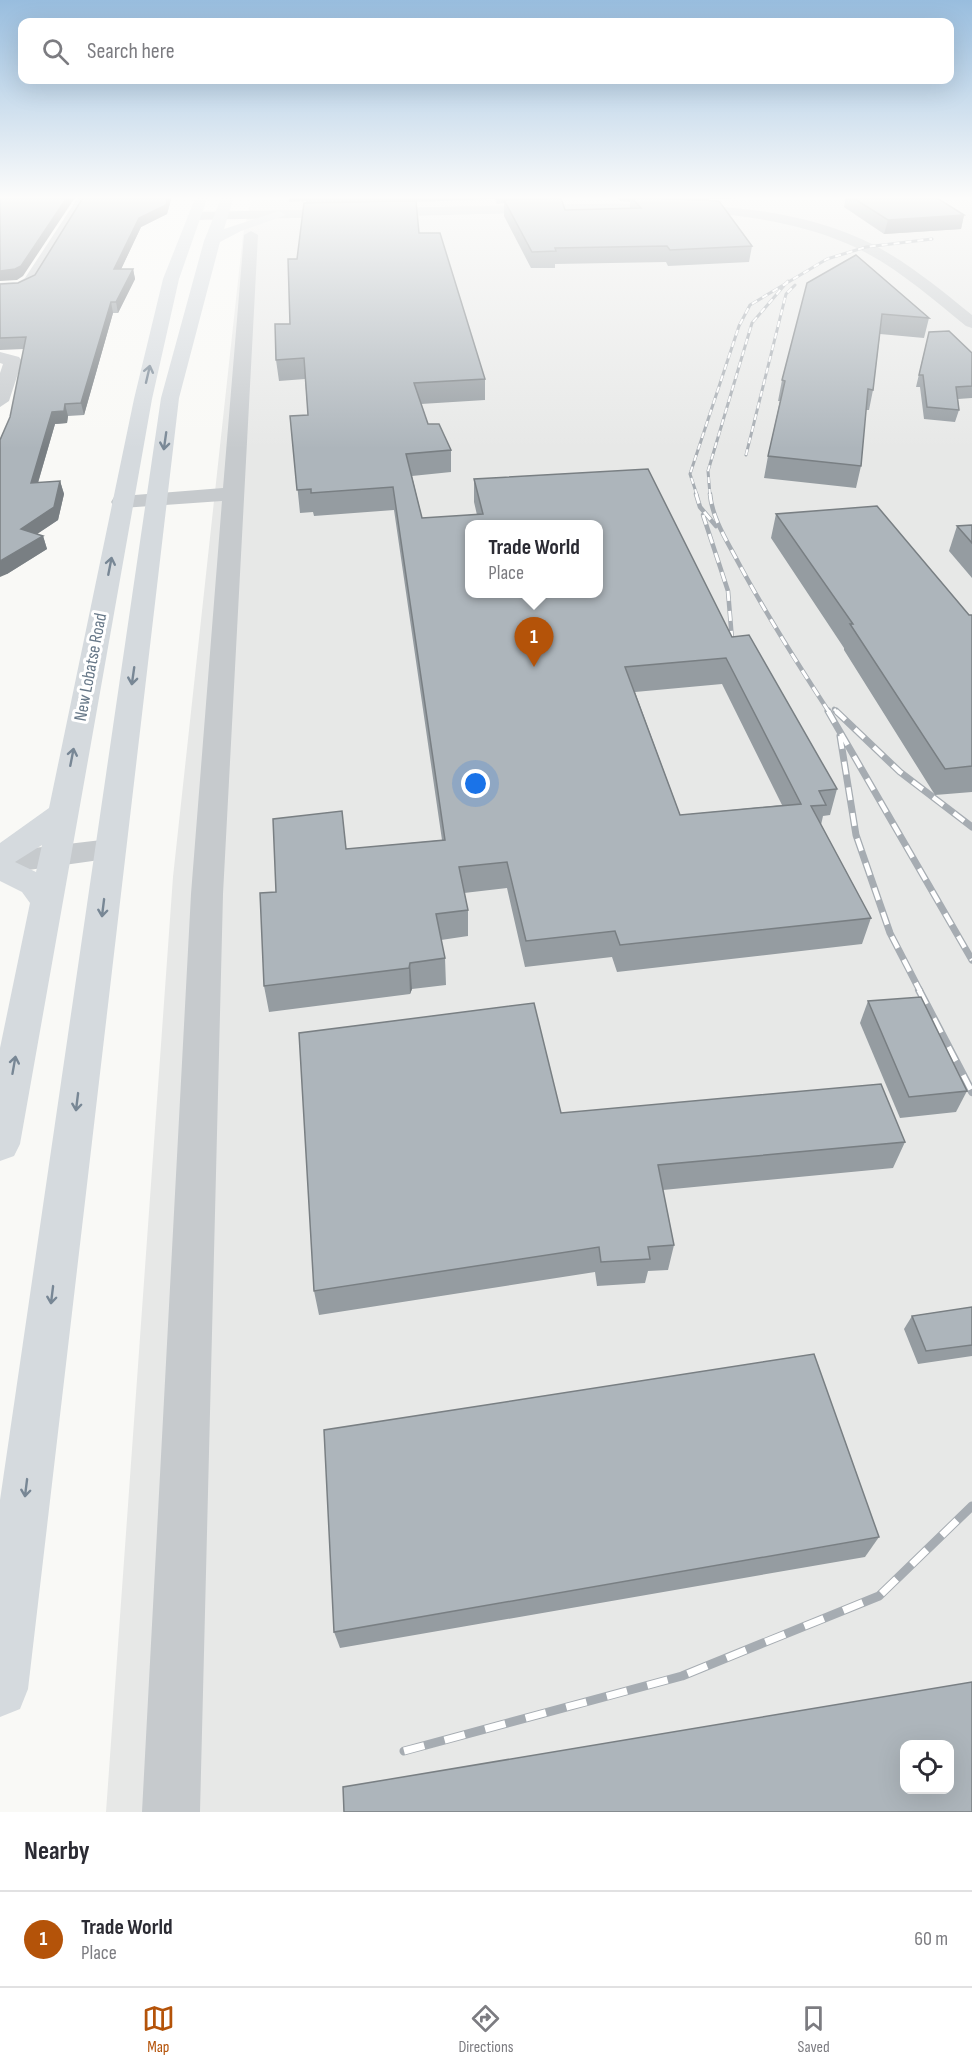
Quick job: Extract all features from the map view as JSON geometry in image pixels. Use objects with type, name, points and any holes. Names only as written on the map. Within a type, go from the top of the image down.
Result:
[{"type":"main road","name":"New Lobatse Road","points":[[0,1144],[61,814],[142,399],[171,281]]},
{"type":"main road","points":[[0,1689],[170,398],[201,281]]},
{"type":"main road","points":[[95,643],[138,639]]},
{"type":"main road","points":[[0,857],[50,825],[61,814]]},
{"type":"main road","points":[[0,868],[33,884],[45,900]]},
{"type":"street","points":[[0,288],[21,286],[31,281]]},
{"type":"street","points":[[171,1812],[207,894],[234,494],[259,281]]},
{"type":"street","points":[[919,281],[972,323]]},
{"type":"street","points":[[0,357],[13,361],[0,401]]},
{"type":"street","points":[[122,502],[234,494]]},
{"type":"street","points":[[0,862],[110,850]]},
{"type":"shaded area","points":[[238,281],[972,281],[972,1812],[106,1812],[173,877]]},
{"type":"building","points":[[23,281],[127,281],[116,302],[111,302],[81,403],[65,404],[64,411],[52,412],[31,483],[60,481],[54,507],[21,529],[43,536],[0,561],[0,440],[10,417],[26,337],[0,338],[0,284]]},
{"type":"building","points":[[289,281],[455,281],[485,379],[414,383],[428,424],[439,424],[451,450],[406,454],[422,518],[483,514],[474,479],[648,469],[732,637],[749,635],[837,789],[819,791],[826,805],[811,806],[871,918],[620,945],[615,931],[526,941],[507,862],[459,867],[468,910],[436,914],[445,958],[410,963],[409,968],[264,986],[260,893],[276,892],[273,819],[342,811],[346,849],[445,840],[393,487],[311,493],[311,489],[297,490],[290,416],[308,415],[304,358],[276,360],[275,324],[290,324]],"holes":[[[726,658],[801,804],[680,815],[625,667]]]},
{"type":"building","points":[[811,281],[886,281],[929,318],[882,314],[873,390],[868,389],[861,466],[768,456],[785,381],[782,380],[807,283]]},
{"type":"building","points":[[949,331],[972,353],[972,386],[956,387],[959,410],[927,407],[923,375],[919,375],[929,332]]},
{"type":"building","points":[[877,506],[969,615],[972,615],[972,766],[945,769],[850,624],[853,624],[776,514]]},
{"type":"building","points":[[972,525],[972,543],[957,526]]},
{"type":"building","points":[[921,997],[967,1091],[909,1097],[868,1001]]},
{"type":"building","points":[[534,1003],[561,1113],[881,1084],[905,1142],[658,1165],[674,1245],[648,1247],[650,1259],[601,1262],[599,1247],[314,1291],[299,1033]]},
{"type":"building","points":[[972,1307],[972,1345],[926,1351],[912,1316]]},
{"type":"building","points":[[814,1354],[879,1537],[334,1632],[324,1430]]},
{"type":"building","points":[[972,1682],[972,1812],[344,1812],[343,1787]]},
{"type":"railway","points":[[786,284],[791,281]]},
{"type":"railway","points":[[697,495],[690,474],[739,326],[750,305],[786,284]]},
{"type":"railway","points":[[710,495],[708,471],[752,323],[786,284]]},
{"type":"railway","points":[[746,455],[786,294],[795,285]]},
{"type":"railway","points":[[696,494],[700,507],[716,526]]},
{"type":"railway","points":[[710,494],[717,521],[738,562],[782,638],[829,712]]},
{"type":"railway","points":[[703,515],[728,591],[732,640],[738,651]]},
{"type":"railway","points":[[828,711],[972,960]]},
{"type":"railway","points":[[836,711],[900,772],[972,827]]},
{"type":"railway","points":[[840,736],[856,835],[890,933],[920,991]]},
{"type":"railway","points":[[919,990],[972,1092]]},
{"type":"railway","points":[[404,1751],[682,1676],[879,1596],[972,1506]]},
{"type":"place","name":"Trade World","points":[[534,667]]}]
